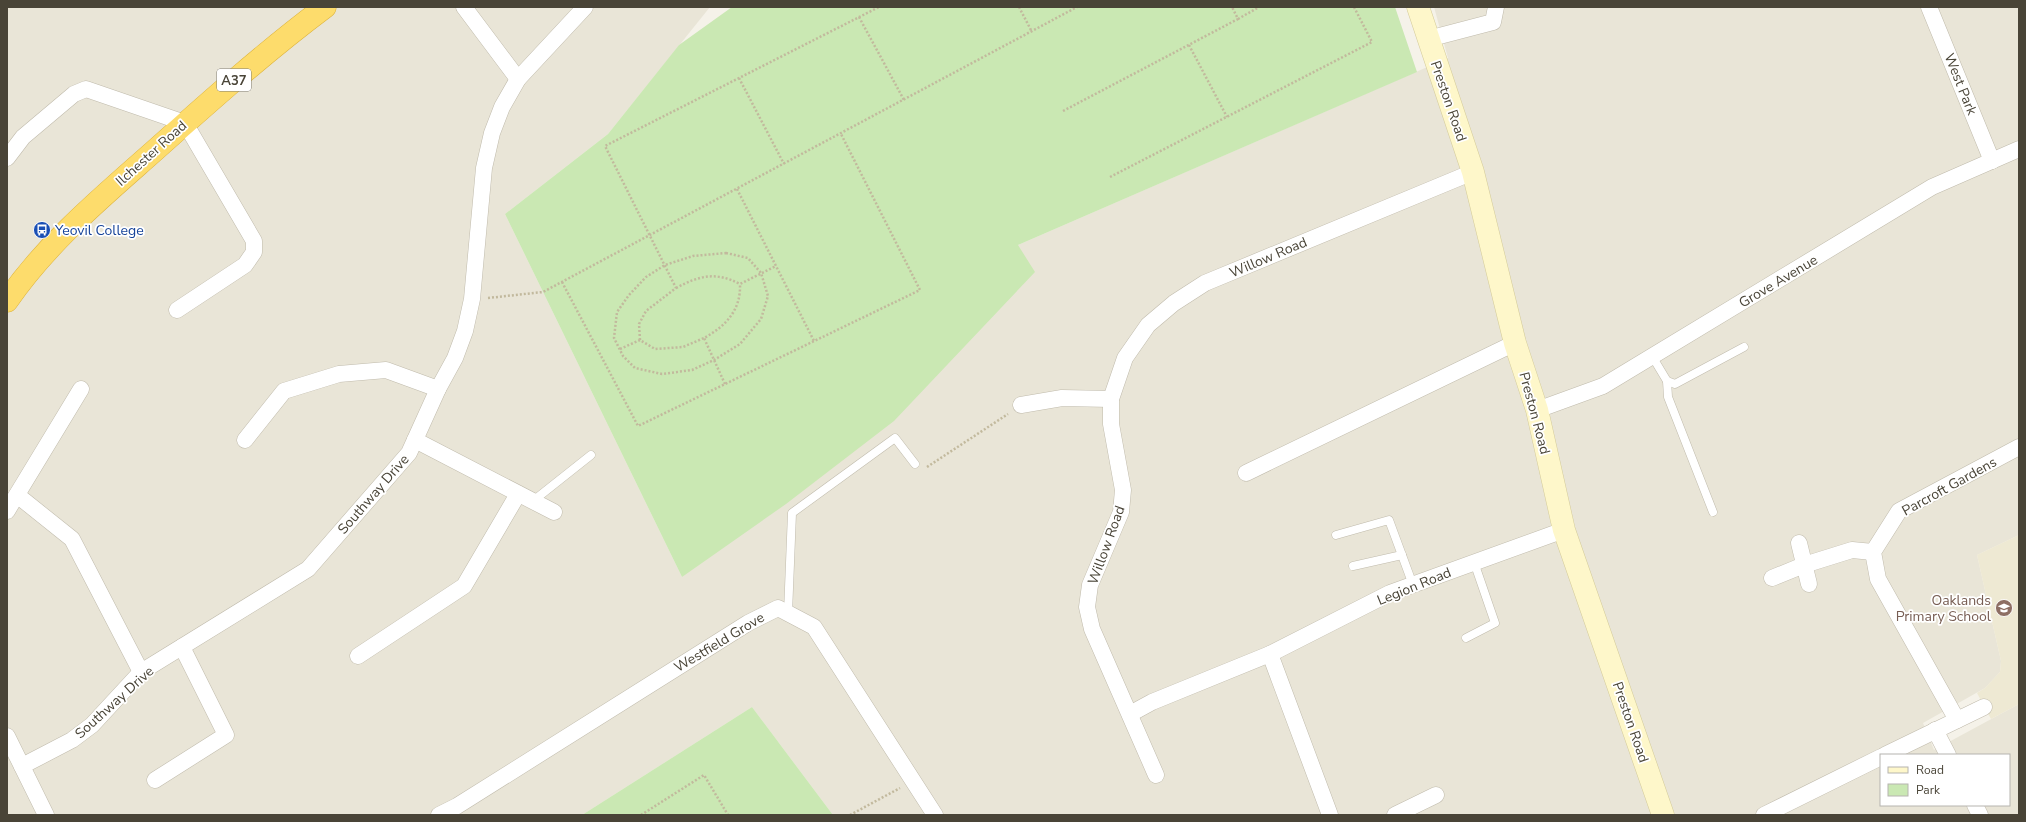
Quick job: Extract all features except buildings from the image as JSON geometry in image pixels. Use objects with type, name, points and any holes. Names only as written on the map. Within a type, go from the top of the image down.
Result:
[{"type":"highway","name":"Ilchester Road","points":[[7,301],[27,274],[61,236],[311,11]]},
{"type":"street","points":[[464,7],[518,79]]},
{"type":"street","name":"Southway Drive","points":[[22,766],[72,740],[92,725],[142,672],[308,569],[409,453],[438,389],[456,358],[465,331],[472,299],[484,168],[492,133],[502,107],[518,79],[585,7]]},
{"type":"street","name":"Preston Road","points":[[1418,7],[1473,172],[1515,343],[1536,410],[1564,530],[1663,815]]},
{"type":"street","points":[[1428,39],[1493,22],[1496,7]]},
{"type":"street","name":"West Park","points":[[1929,7],[1992,162]]},
{"type":"street","points":[[7,158],[23,136],[74,94],[86,89],[185,123],[254,241],[254,252],[245,265],[177,310]]},
{"type":"street","name":"Grove Avenue","points":[[1536,410],[1603,386],[1932,188],[2019,149]]},
{"type":"street","name":"Willow Road","points":[[1156,775],[1092,629],[1088,607],[1090,585],[1121,512],[1123,490],[1111,424],[1112,398],[1125,358],[1148,325],[1174,303],[1205,283],[1473,172]]},
{"type":"street","points":[[1246,474],[1515,343]]},
{"type":"street","points":[[245,440],[284,391],[339,374],[386,370],[438,389]]},
{"type":"street","points":[[7,511],[81,389]]},
{"type":"street","points":[[1021,405],[1062,398],[1112,398]]},
{"type":"street","points":[[415,440],[554,512]]},
{"type":"street","name":"Parcroft Gardens","points":[[1873,552],[1899,512],[2019,447]]},
{"type":"street","points":[[358,656],[464,586],[518,494]]},
{"type":"street","points":[[17,495],[72,539],[142,672]]},
{"type":"street","name":"Legion Road","points":[[1130,714],[1152,702],[1270,654],[1390,593],[1564,530]]},
{"type":"street","points":[[1799,543],[1809,584]]},
{"type":"street","points":[[1772,578],[1804,564],[1852,550],[1873,552],[1878,579],[1957,720]]},
{"type":"street","name":"Westfield Grove","points":[[438,815],[459,811],[748,623],[778,608],[814,627],[935,815]]},
{"type":"street","points":[[155,780],[226,735],[182,647]]},
{"type":"street","points":[[1270,654],[1330,815]]},
{"type":"street","points":[[1887,754],[1984,707]]},
{"type":"street","points":[[1935,730],[1947,754]]},
{"type":"street","points":[[7,736],[46,815]]},
{"type":"street","points":[[1764,815],[1880,757]]},
{"type":"street","points":[[1395,815],[1436,796]]},
{"type":"street","points":[[1976,806],[1980,815]]},
{"type":"lane","points":[[1667,381],[1675,384],[1744,347]]},
{"type":"lane","points":[[1652,356],[1667,381],[1668,397],[1713,512]]},
{"type":"lane","points":[[788,613],[792,513],[895,438],[915,464]]},
{"type":"lane","points":[[533,501],[591,455]]},
{"type":"lane","points":[[1336,535],[1389,520],[1412,585]]},
{"type":"lane","points":[[1353,566],[1402,555]]},
{"type":"lane","points":[[1466,638],[1495,623],[1474,562]]},
{"type":"path","points":[[676,288],[605,146],[879,7]]},
{"type":"path","points":[[1019,7],[1032,32]]},
{"type":"path","points":[[472,299],[543,292],[1077,7]]},
{"type":"path","points":[[1232,7],[1238,19]]},
{"type":"path","points":[[1063,111],[1259,7]]},
{"type":"path","points":[[1110,177],[1372,42],[1354,7]]},
{"type":"path","points":[[859,17],[904,100]]},
{"type":"path","points":[[1189,45],[1227,117]]},
{"type":"path","points":[[739,78],[784,164]]},
{"type":"path","points":[[562,282],[638,426],[920,290],[841,134]]},
{"type":"path","points":[[737,189],[814,341]]},
{"type":"path","points":[[726,253],[748,258],[761,274],[768,296],[761,319],[740,344],[714,360],[692,370],[662,374],[635,368],[623,356],[614,338],[617,312],[646,276],[665,265],[693,256],[726,253]]},
{"type":"path","points":[[740,284],[776,266]]},
{"type":"path","points":[[640,340],[639,324],[646,311],[676,288],[695,278],[712,276],[727,278],[740,284]]},
{"type":"path","points":[[640,340],[655,349],[683,348],[716,332],[731,317],[741,298],[740,284]]},
{"type":"path","points":[[704,338],[726,384]]},
{"type":"path","points":[[620,349],[640,340]]},
{"type":"path","points":[[915,464],[921,471],[1021,405]]},
{"type":"path","points":[[641,815],[704,775],[728,815]]},
{"type":"path","points":[[850,815],[912,781]]},
{"type":"shaded area","points":[[7,7],[710,7],[608,134],[505,214],[682,577],[1018,245],[1448,58],[1434,7],[2019,7],[2019,535],[1977,555],[2001,661],[2000,672],[1985,688],[1923,723],[1934,750],[2019,704],[2019,815],[833,815],[752,707],[582,815],[7,815]]},
{"type":"shaded area","name":"Oaklands Primary School","points":[[2019,535],[2019,704],[1991,719],[1977,693],[1985,688],[2000,672],[2001,661],[1977,555]]},
{"type":"green space","points":[[732,7],[1395,7],[1417,72],[1018,245],[1035,272],[894,421],[786,504],[682,577],[505,214],[608,134],[679,45]]},
{"type":"green space","points":[[752,707],[833,815],[582,815]]},
{"type":"place","name":"Yeovil College","points":[[42,230]]},
{"type":"place","name":"Oaklands Primary School","points":[[2004,608]]}]
